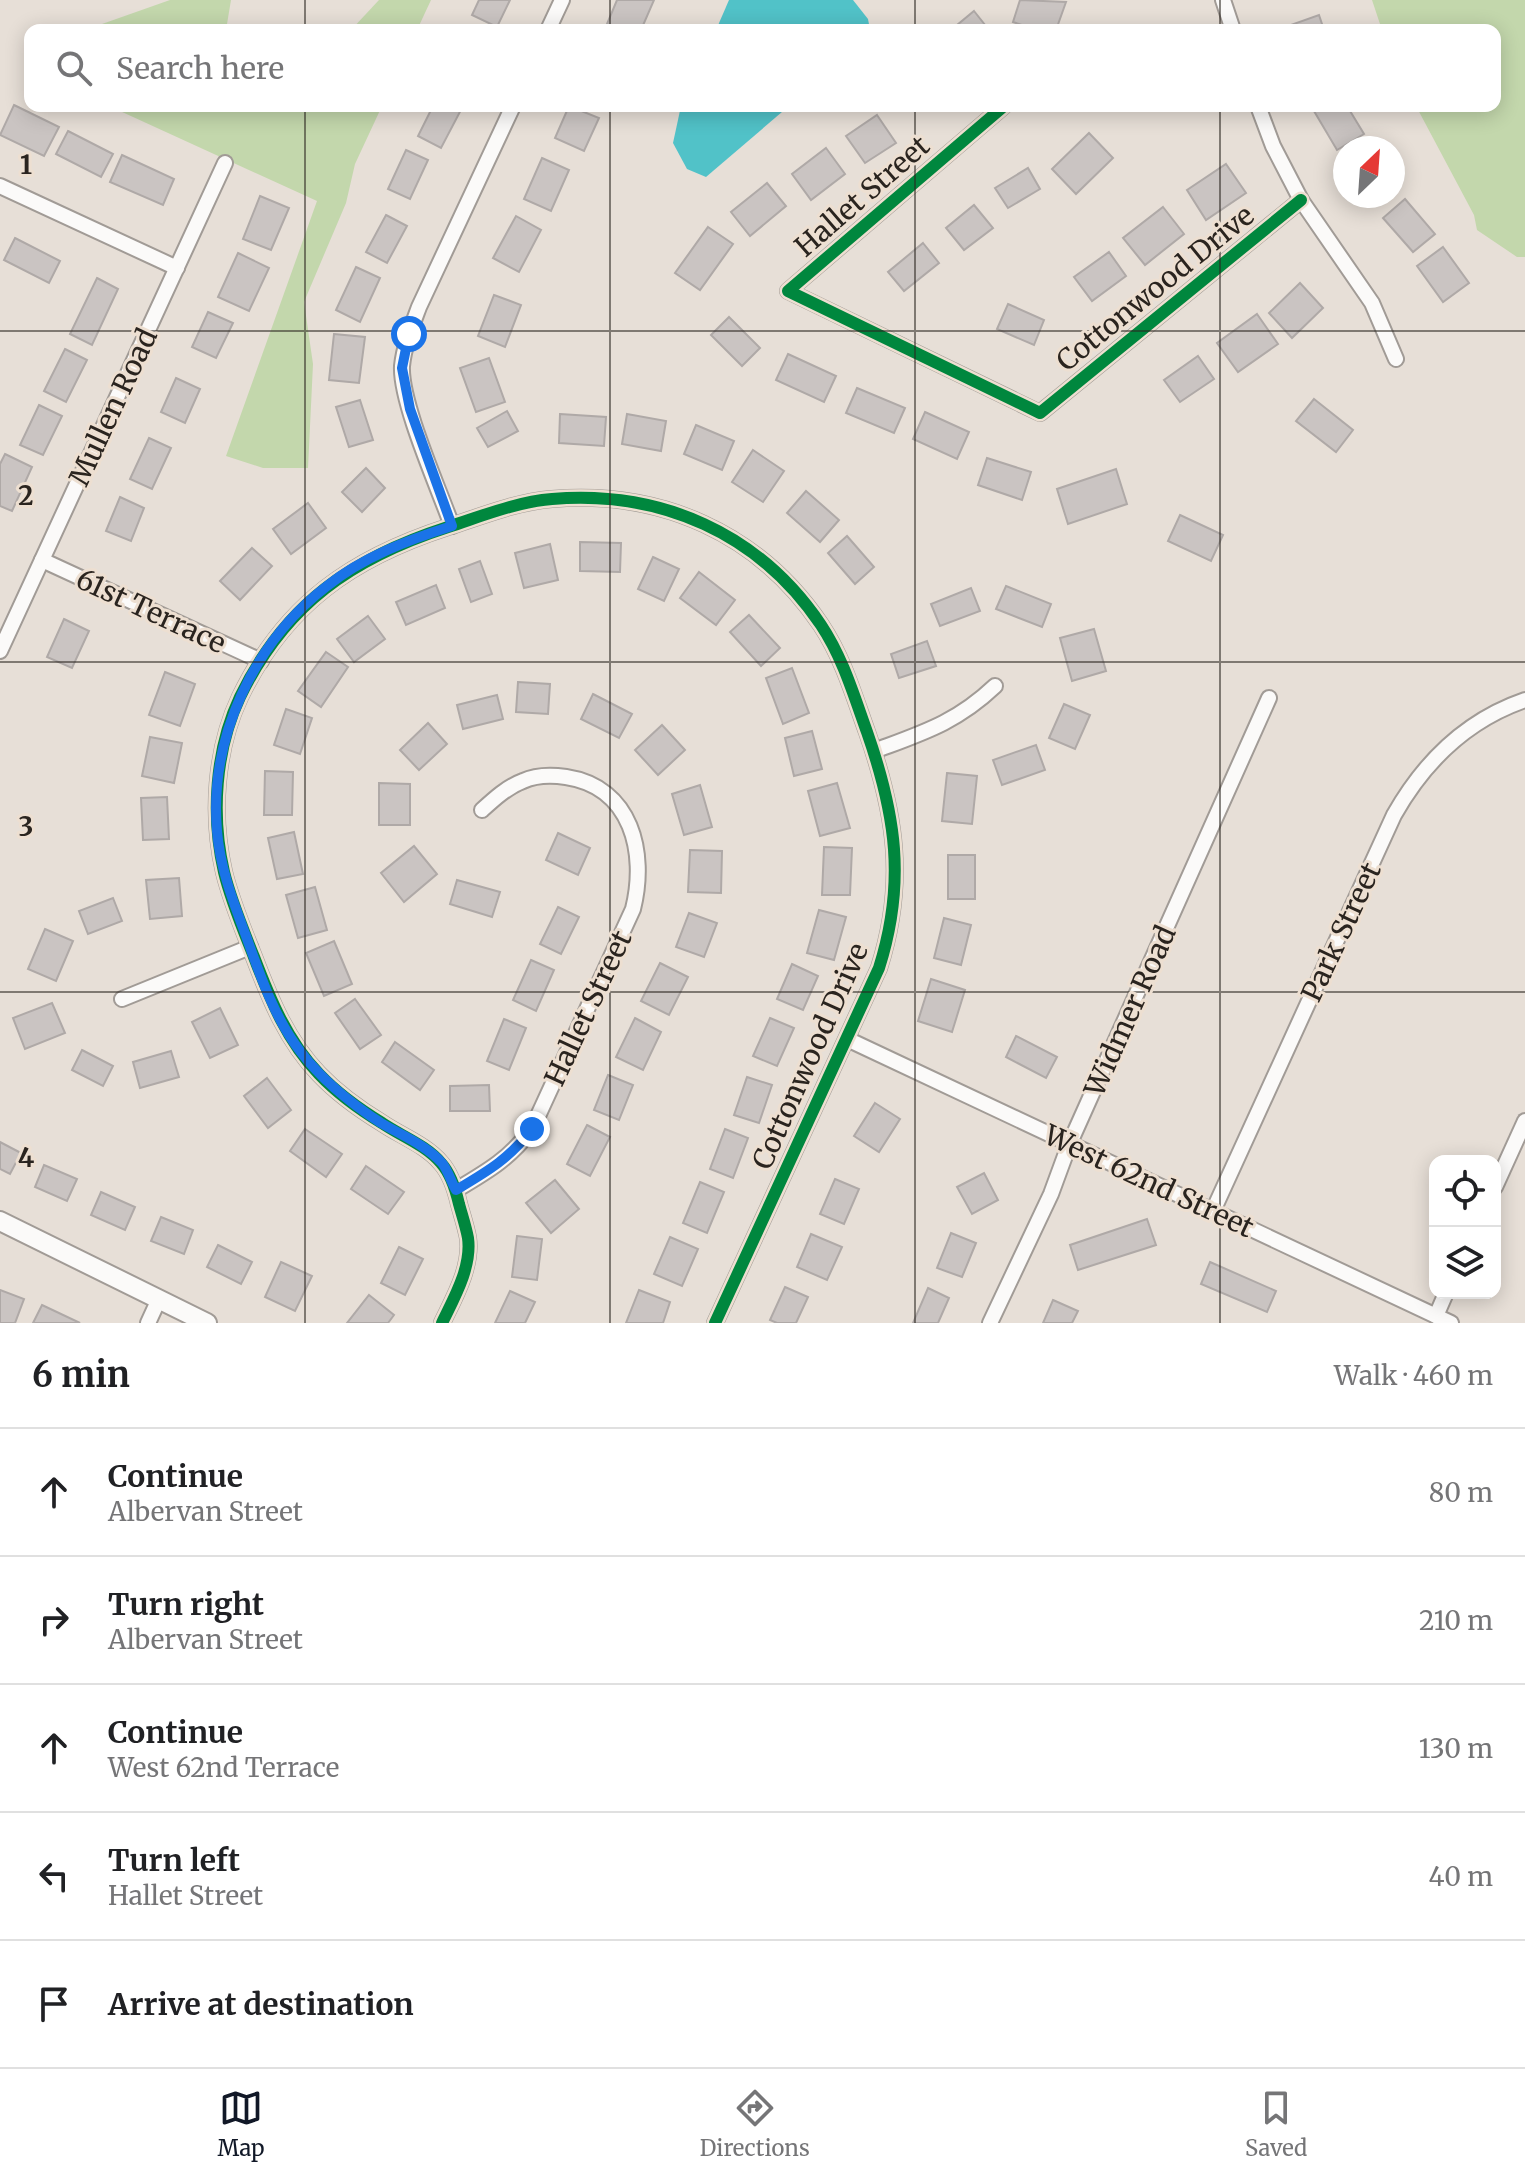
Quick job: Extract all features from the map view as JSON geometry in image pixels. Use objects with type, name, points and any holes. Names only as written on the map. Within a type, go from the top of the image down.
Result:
[{"type":"street","points":[[551,24],[562,0]]},
{"type":"street","points":[[1223,0],[1231,24]]},
{"type":"street","points":[[452,526],[410,409],[402,368],[419,307],[510,112]]},
{"type":"street","name":"Hallet Street","points":[[997,112],[788,291],[1040,413]]},
{"type":"street","points":[[1260,112],[1273,146],[1301,200],[1372,303],[1396,359]]},
{"type":"street","name":"Mullen Road","points":[[0,651],[225,163]]},
{"type":"street","points":[[0,186],[177,268]]},
{"type":"street","name":"Cottonwood Drive","points":[[1040,413],[1301,200]]},
{"type":"street","name":"Cottonwood Drive","points":[[456,1190],[442,1163],[349,1101],[317,1072],[279,1018],[224,872],[217,830],[217,788],[233,714],[276,636],[298,611],[327,585],[357,565],[395,546],[507,508],[549,499],[605,498],[660,507],[703,522],[768,564],[822,626],[846,675],[874,751],[892,817],[896,854],[896,895],[879,968],[715,1323]]},
{"type":"street","name":"61st Terrace","points":[[42,560],[261,661]]},
{"type":"street","points":[[874,751],[944,725],[964,713],[995,686]]},
{"type":"street","name":"Widmer Road","points":[[990,1323],[1051,1194],[1069,1145],[1269,698]]},
{"type":"street","name":"Park Street","points":[[1213,1211],[1408,791],[1439,753],[1459,736],[1507,707],[1525,700]]},
{"type":"street","name":"Hallet Street","points":[[456,1190],[498,1166],[514,1153],[532,1129],[633,909],[639,885],[639,856],[622,812],[608,796],[591,785],[551,775],[524,780],[499,794],[482,810]]},
{"type":"street","points":[[122,999],[250,947]]},
{"type":"street","name":"West 62nd Street","points":[[847,1039],[1451,1323]]},
{"type":"street","points":[[1501,1174],[1525,1121]]},
{"type":"street","points":[[442,1323],[466,1266],[469,1242],[456,1190]]},
{"type":"street","points":[[0,1221],[207,1323]]},
{"type":"street","points":[[148,1323],[159,1299]]},
{"type":"street","points":[[1436,1316],[1443,1299]]},
{"type":"green space","points":[[170,0],[231,0],[227,24],[102,24]]},
{"type":"green space","points":[[379,0],[431,0],[420,24],[357,24]]},
{"type":"green space","points":[[1372,0],[1525,0],[1525,257],[1517,257],[1477,230],[1474,215],[1419,112],[1501,112],[1501,24],[1380,24]]},
{"type":"green space","points":[[122,112],[379,112],[355,164],[346,203],[304,302],[313,364],[308,468],[263,468],[226,456],[317,201]]},
{"type":"water","points":[[729,0],[853,0],[869,24],[719,24]]},
{"type":"water","points":[[680,112],[782,112],[706,177],[687,169],[673,143]]},
{"type":"building","points":[[479,0],[510,0],[498,24],[491,24],[472,15]]},
{"type":"building","points":[[617,0],[654,0],[644,24],[607,24]]},
{"type":"building","points":[[1020,0],[1066,2],[1058,24],[1013,22]]},
{"type":"building","points":[[974,11],[984,24],[958,24]]},
{"type":"building","points":[[1319,15],[1322,24],[1294,24]]},
{"type":"building","points":[[14,105],[59,127],[44,156],[0,135]]},
{"type":"building","points":[[430,112],[460,112],[441,148],[418,136]]},
{"type":"building","points":[[566,112],[584,112],[599,118],[584,151],[555,138]]},
{"type":"building","points":[[1315,112],[1351,112],[1364,134],[1333,136],[1333,143]]},
{"type":"building","points":[[877,115],[896,143],[865,163],[846,136]]},
{"type":"building","points":[[68,131],[113,154],[101,177],[56,154]]},
{"type":"building","points":[[1089,133],[1113,158],[1076,194],[1052,169]]},
{"type":"building","points":[[826,148],[845,174],[811,200],[792,174]]},
{"type":"building","points":[[406,150],[428,160],[410,199],[388,189]]},
{"type":"building","points":[[122,155],[174,179],[163,205],[110,182]]},
{"type":"building","points":[[542,158],[569,170],[551,211],[524,199]]},
{"type":"building","points":[[1226,164],[1246,193],[1206,220],[1187,190]]},
{"type":"building","points":[[1028,168],[1040,189],[1008,208],[995,188]]},
{"type":"building","points":[[767,183],[786,206],[750,236],[731,212]]},
{"type":"building","points":[[260,196],[289,208],[271,250],[243,239]]},
{"type":"building","points":[[1405,199],[1435,234],[1413,252],[1383,218],[1395,208],[1405,208]]},
{"type":"building","points":[[974,205],[993,228],[964,250],[946,228]]},
{"type":"building","points":[[1163,207],[1184,234],[1145,265],[1123,238]]},
{"type":"building","points":[[386,215],[407,226],[387,263],[366,252]]},
{"type":"building","points":[[516,216],[541,230],[519,272],[493,258]]},
{"type":"building","points":[[708,227],[733,244],[700,290],[675,273]]},
{"type":"building","points":[[15,238],[60,261],[49,283],[4,260]]},
{"type":"building","points":[[923,243],[939,263],[904,291],[888,272]]},
{"type":"building","points":[[1443,247],[1469,283],[1443,302],[1417,266]]},
{"type":"building","points":[[1109,252],[1126,276],[1092,301],[1074,277]]},
{"type":"building","points":[[238,253],[269,268],[249,311],[218,297]]},
{"type":"building","points":[[356,267],[380,278],[360,322],[336,310]]},
{"type":"building","points":[[97,278],[118,289],[92,345],[70,334]]},
{"type":"building","points":[[1300,283],[1323,308],[1292,338],[1269,313]]},
{"type":"building","points":[[494,295],[521,305],[505,347],[478,336]]},
{"type":"building","points":[[1008,304],[1044,320],[1034,345],[997,329]]},
{"type":"building","points":[[208,312],[233,323],[216,358],[192,347]]},
{"type":"building","points":[[1257,314],[1278,344],[1238,372],[1217,343]]},
{"type":"building","points":[[729,317],[760,348],[742,366],[711,335]]},
{"type":"building","points":[[334,334],[365,337],[359,383],[329,380]]},
{"type":"building","points":[[65,349],[87,360],[66,402],[44,391]]},
{"type":"building","points":[[788,354],[836,376],[824,402],[776,380]]},
{"type":"building","points":[[1198,356],[1214,379],[1180,402],[1164,380]]},
{"type":"building","points":[[489,358],[505,402],[476,412],[460,368]]},
{"type":"building","points":[[176,378],[200,389],[185,423],[161,412]]},
{"type":"building","points":[[857,388],[905,408],[894,433],[846,413]]},
{"type":"building","points":[[1314,399],[1353,430],[1336,452],[1296,421]]},
{"type":"building","points":[[360,400],[373,440],[349,447],[336,407]]},
{"type":"building","points":[[39,405],[62,416],[43,455],[20,445]]},
{"type":"building","points":[[507,411],[518,431],[488,447],[477,428]]},
{"type":"building","points":[[925,412],[969,432],[957,459],[913,439]]},
{"type":"building","points":[[560,414],[606,417],[604,446],[559,443]]},
{"type":"building","points":[[627,414],[666,421],[661,451],[622,444]]},
{"type":"building","points":[[696,425],[734,441],[722,470],[684,454]]},
{"type":"building","points":[[149,438],[171,448],[152,489],[130,479]]},
{"type":"building","points":[[753,450],[784,471],[763,502],[732,482]]},
{"type":"building","points":[[5,454],[32,467],[12,511],[0,506],[0,464]]},
{"type":"building","points":[[987,458],[1031,472],[1022,500],[978,485]]},
{"type":"building","points":[[366,468],[385,488],[362,512],[342,492]]},
{"type":"building","points":[[1116,469],[1127,504],[1068,524],[1057,489]]},
{"type":"building","points":[[806,491],[839,520],[820,542],[787,513]]},
{"type":"building","points":[[120,497],[144,508],[131,541],[106,531]]},
{"type":"building","points":[[308,503],[326,528],[291,554],[273,529]]},
{"type":"building","points":[[1180,515],[1223,535],[1211,561],[1168,541]]},
{"type":"building","points":[[847,536],[874,567],[855,584],[828,553]]},
{"type":"building","points":[[580,542],[621,543],[620,572],[580,571]]},
{"type":"building","points":[[550,544],[558,580],[524,588],[515,553]]},
{"type":"building","points":[[252,548],[272,566],[240,600],[220,581]]},
{"type":"building","points":[[653,557],[679,569],[664,601],[638,589]]},
{"type":"building","points":[[480,561],[492,594],[471,602],[459,569]]},
{"type":"building","points":[[699,572],[735,600],[716,625],[680,598]]},
{"type":"building","points":[[436,585],[445,608],[406,625],[396,602]]},
{"type":"building","points":[[1006,586],[1051,604],[1042,627],[996,609]]},
{"type":"building","points":[[971,588],[980,611],[940,626],[931,604]]},
{"type":"building","points":[[749,615],[780,648],[761,666],[730,632]]},
{"type":"building","points":[[368,616],[385,639],[354,662],[337,639]]},
{"type":"building","points":[[64,619],[89,631],[72,668],[47,657]]},
{"type":"building","points":[[1094,629],[1106,671],[1072,681],[1060,638]]},
{"type":"building","points":[[927,641],[936,666],[899,678],[891,654]]},
{"type":"building","points":[[326,652],[348,667],[321,707],[298,691]]},
{"type":"building","points":[[792,668],[809,713],[783,724],[766,678]]},
{"type":"building","points":[[165,672],[195,684],[180,726],[149,715]]},
{"type":"building","points":[[518,682],[550,684],[548,714],[516,712]]},
{"type":"building","points":[[593,694],[632,714],[619,738],[581,719]]},
{"type":"building","points":[[497,695],[503,719],[463,729],[457,705]]},
{"type":"building","points":[[1064,704],[1090,715],[1075,749],[1049,738]]},
{"type":"building","points":[[286,709],[312,718],[300,754],[274,745]]},
{"type":"building","points":[[428,723],[447,744],[419,770],[400,750]]},
{"type":"building","points":[[662,725],[685,750],[658,775],[635,750]]},
{"type":"building","points":[[812,731],[822,769],[794,776],[785,738]]},
{"type":"building","points":[[150,737],[182,743],[174,783],[142,776]]},
{"type":"building","points":[[1036,745],[1045,770],[1002,785],[993,760]]},
{"type":"building","points":[[265,771],[293,772],[292,815],[264,815]]},
{"type":"building","points":[[947,773],[977,776],[972,824],[942,821]]},
{"type":"building","points":[[379,783],[410,784],[410,825],[379,825]]},
{"type":"building","points":[[837,783],[850,828],[820,836],[808,791]]},
{"type":"building","points":[[700,785],[712,827],[684,835],[672,794]]},
{"type":"building","points":[[167,797],[169,839],[143,840],[141,798]]},
{"type":"building","points":[[294,832],[303,874],[277,879],[268,838]]},
{"type":"building","points":[[558,833],[590,848],[578,875],[546,860]]},
{"type":"building","points":[[414,846],[437,874],[404,902],[381,873]]},
{"type":"building","points":[[824,847],[852,848],[850,895],[822,895]]},
{"type":"building","points":[[690,850],[722,851],[721,893],[688,892]]},
{"type":"building","points":[[948,855],[975,855],[975,899],[948,899]]},
{"type":"building","points":[[179,878],[182,916],[150,919],[146,880]]},
{"type":"building","points":[[457,880],[500,892],[492,917],[450,904]]},
{"type":"building","points":[[315,887],[327,930],[298,938],[286,895]]},
{"type":"building","points":[[113,898],[122,921],[88,934],[79,911]]},
{"type":"building","points":[[558,907],[579,917],[561,954],[540,944]]},
{"type":"building","points":[[819,910],[846,917],[834,960],[807,953]]},
{"type":"building","points":[[689,913],[717,923],[704,957],[676,947]]},
{"type":"building","points":[[944,918],[971,925],[961,965],[934,958]]},
{"type":"building","points":[[45,929],[73,941],[56,981],[28,969]]},
{"type":"building","points":[[334,941],[352,984],[324,996],[306,953]]},
{"type":"building","points":[[531,960],[554,970],[536,1011],[513,1000]]},
{"type":"building","points":[[660,963],[688,977],[669,1015],[641,1001]]},
{"type":"building","points":[[792,964],[818,976],[803,1010],[777,999]]},
{"type":"building","points":[[931,979],[965,990],[952,1032],[918,1021]]},
{"type":"building","points":[[355,999],[381,1035],[360,1049],[335,1013]]},
{"type":"building","points":[[52,1003],[65,1033],[25,1049],[13,1018]]},
{"type":"building","points":[[220,1008],[238,1045],[210,1058],[192,1022]]},
{"type":"building","points":[[635,1018],[661,1032],[643,1070],[616,1057]]},
{"type":"building","points":[[770,1018],[794,1028],[777,1066],[753,1056]]},
{"type":"building","points":[[504,1019],[526,1028],[509,1070],[487,1061]]},
{"type":"building","points":[[1016,1036],[1057,1057],[1046,1078],[1006,1057]]},
{"type":"building","points":[[395,1042],[434,1070],[420,1090],[382,1062]]},
{"type":"building","points":[[82,1050],[113,1066],[103,1086],[72,1070]]},
{"type":"building","points":[[171,1051],[179,1077],[140,1088],[133,1062]]},
{"type":"building","points":[[608,1075],[633,1085],[619,1120],[594,1110]]},
{"type":"building","points":[[747,1077],[772,1085],[759,1123],[734,1115]]},
{"type":"building","points":[[267,1078],[291,1110],[268,1128],[244,1096]]},
{"type":"building","points":[[489,1085],[490,1111],[450,1111],[450,1086]]},
{"type":"building","points":[[875,1103],[900,1119],[879,1152],[854,1136]]},
{"type":"building","points":[[587,1125],[610,1137],[590,1176],[567,1164]]},
{"type":"building","points":[[305,1129],[342,1154],[326,1177],[290,1151]]},
{"type":"building","points":[[725,1129],[748,1138],[733,1178],[710,1169]]},
{"type":"building","points":[[0,1142],[21,1153],[10,1174],[0,1169]]},
{"type":"building","points":[[44,1165],[77,1179],[67,1201],[35,1187]]},
{"type":"building","points":[[366,1166],[404,1192],[388,1214],[351,1189]]},
{"type":"building","points":[[984,1173],[998,1200],[972,1214],[957,1187]]},
{"type":"building","points":[[835,1179],[859,1189],[844,1224],[820,1214]]},
{"type":"building","points":[[555,1180],[579,1209],[551,1233],[526,1203]]},
{"type":"building","points":[[700,1182],[724,1192],[707,1233],[683,1223]]},
{"type":"building","points":[[101,1192],[135,1207],[125,1230],[91,1215]]},
{"type":"building","points":[[161,1217],[193,1230],[184,1254],[151,1241]]},
{"type":"building","points":[[1147,1219],[1156,1245],[1078,1270],[1070,1245]]},
{"type":"building","points":[[951,1233],[976,1243],[962,1277],[937,1268]]},
{"type":"building","points":[[811,1234],[842,1247],[827,1280],[797,1267]]},
{"type":"building","points":[[517,1236],[542,1239],[537,1280],[512,1277]]},
{"type":"building","points":[[670,1237],[698,1249],[682,1286],[654,1274]]},
{"type":"building","points":[[218,1245],[252,1262],[241,1284],[207,1267]]},
{"type":"building","points":[[399,1247],[423,1259],[405,1295],[381,1283]]},
{"type":"building","points":[[281,1262],[312,1276],[295,1311],[265,1297]]},
{"type":"building","points":[[1210,1262],[1276,1291],[1267,1312],[1201,1284]]},
{"type":"building","points":[[785,1287],[808,1297],[796,1323],[770,1320]]},
{"type":"building","points":[[928,1288],[949,1298],[938,1323],[913,1323]]},
{"type":"building","points":[[0,1290],[24,1299],[15,1323],[0,1323]]},
{"type":"building","points":[[639,1290],[670,1302],[663,1323],[626,1323]]},
{"type":"building","points":[[510,1291],[535,1302],[525,1323],[495,1323]]},
{"type":"building","points":[[369,1295],[394,1315],[388,1323],[347,1323]]},
{"type":"building","points":[[1053,1300],[1078,1311],[1072,1323],[1043,1323]]},
{"type":"building","points":[[42,1305],[80,1323],[33,1323]]},
{"type":"cycle path","points":[[997,112],[788,291],[1040,413],[1301,200]]},
{"type":"cycle path","points":[[442,1323],[461,1282],[469,1249],[452,1182],[444,1167],[428,1151],[365,1112],[326,1081],[298,1048],[280,1019],[224,872],[217,806],[221,761],[232,717],[258,664],[300,611],[325,589],[381,554],[448,527],[525,503],[592,498],[631,502],[704,524],[737,542],[768,565],[796,593],[821,625],[842,664],[877,762],[891,821],[895,878],[893,907],[879,968],[715,1323]]},
{"type":"route","points":[[409,334],[402,368],[410,409],[452,526],[395,546],[357,565],[327,585],[276,636],[233,714],[217,788],[217,830],[231,896],[270,999],[298,1048],[317,1072],[349,1101],[442,1163],[456,1190],[498,1166],[514,1153],[532,1129]]}]
